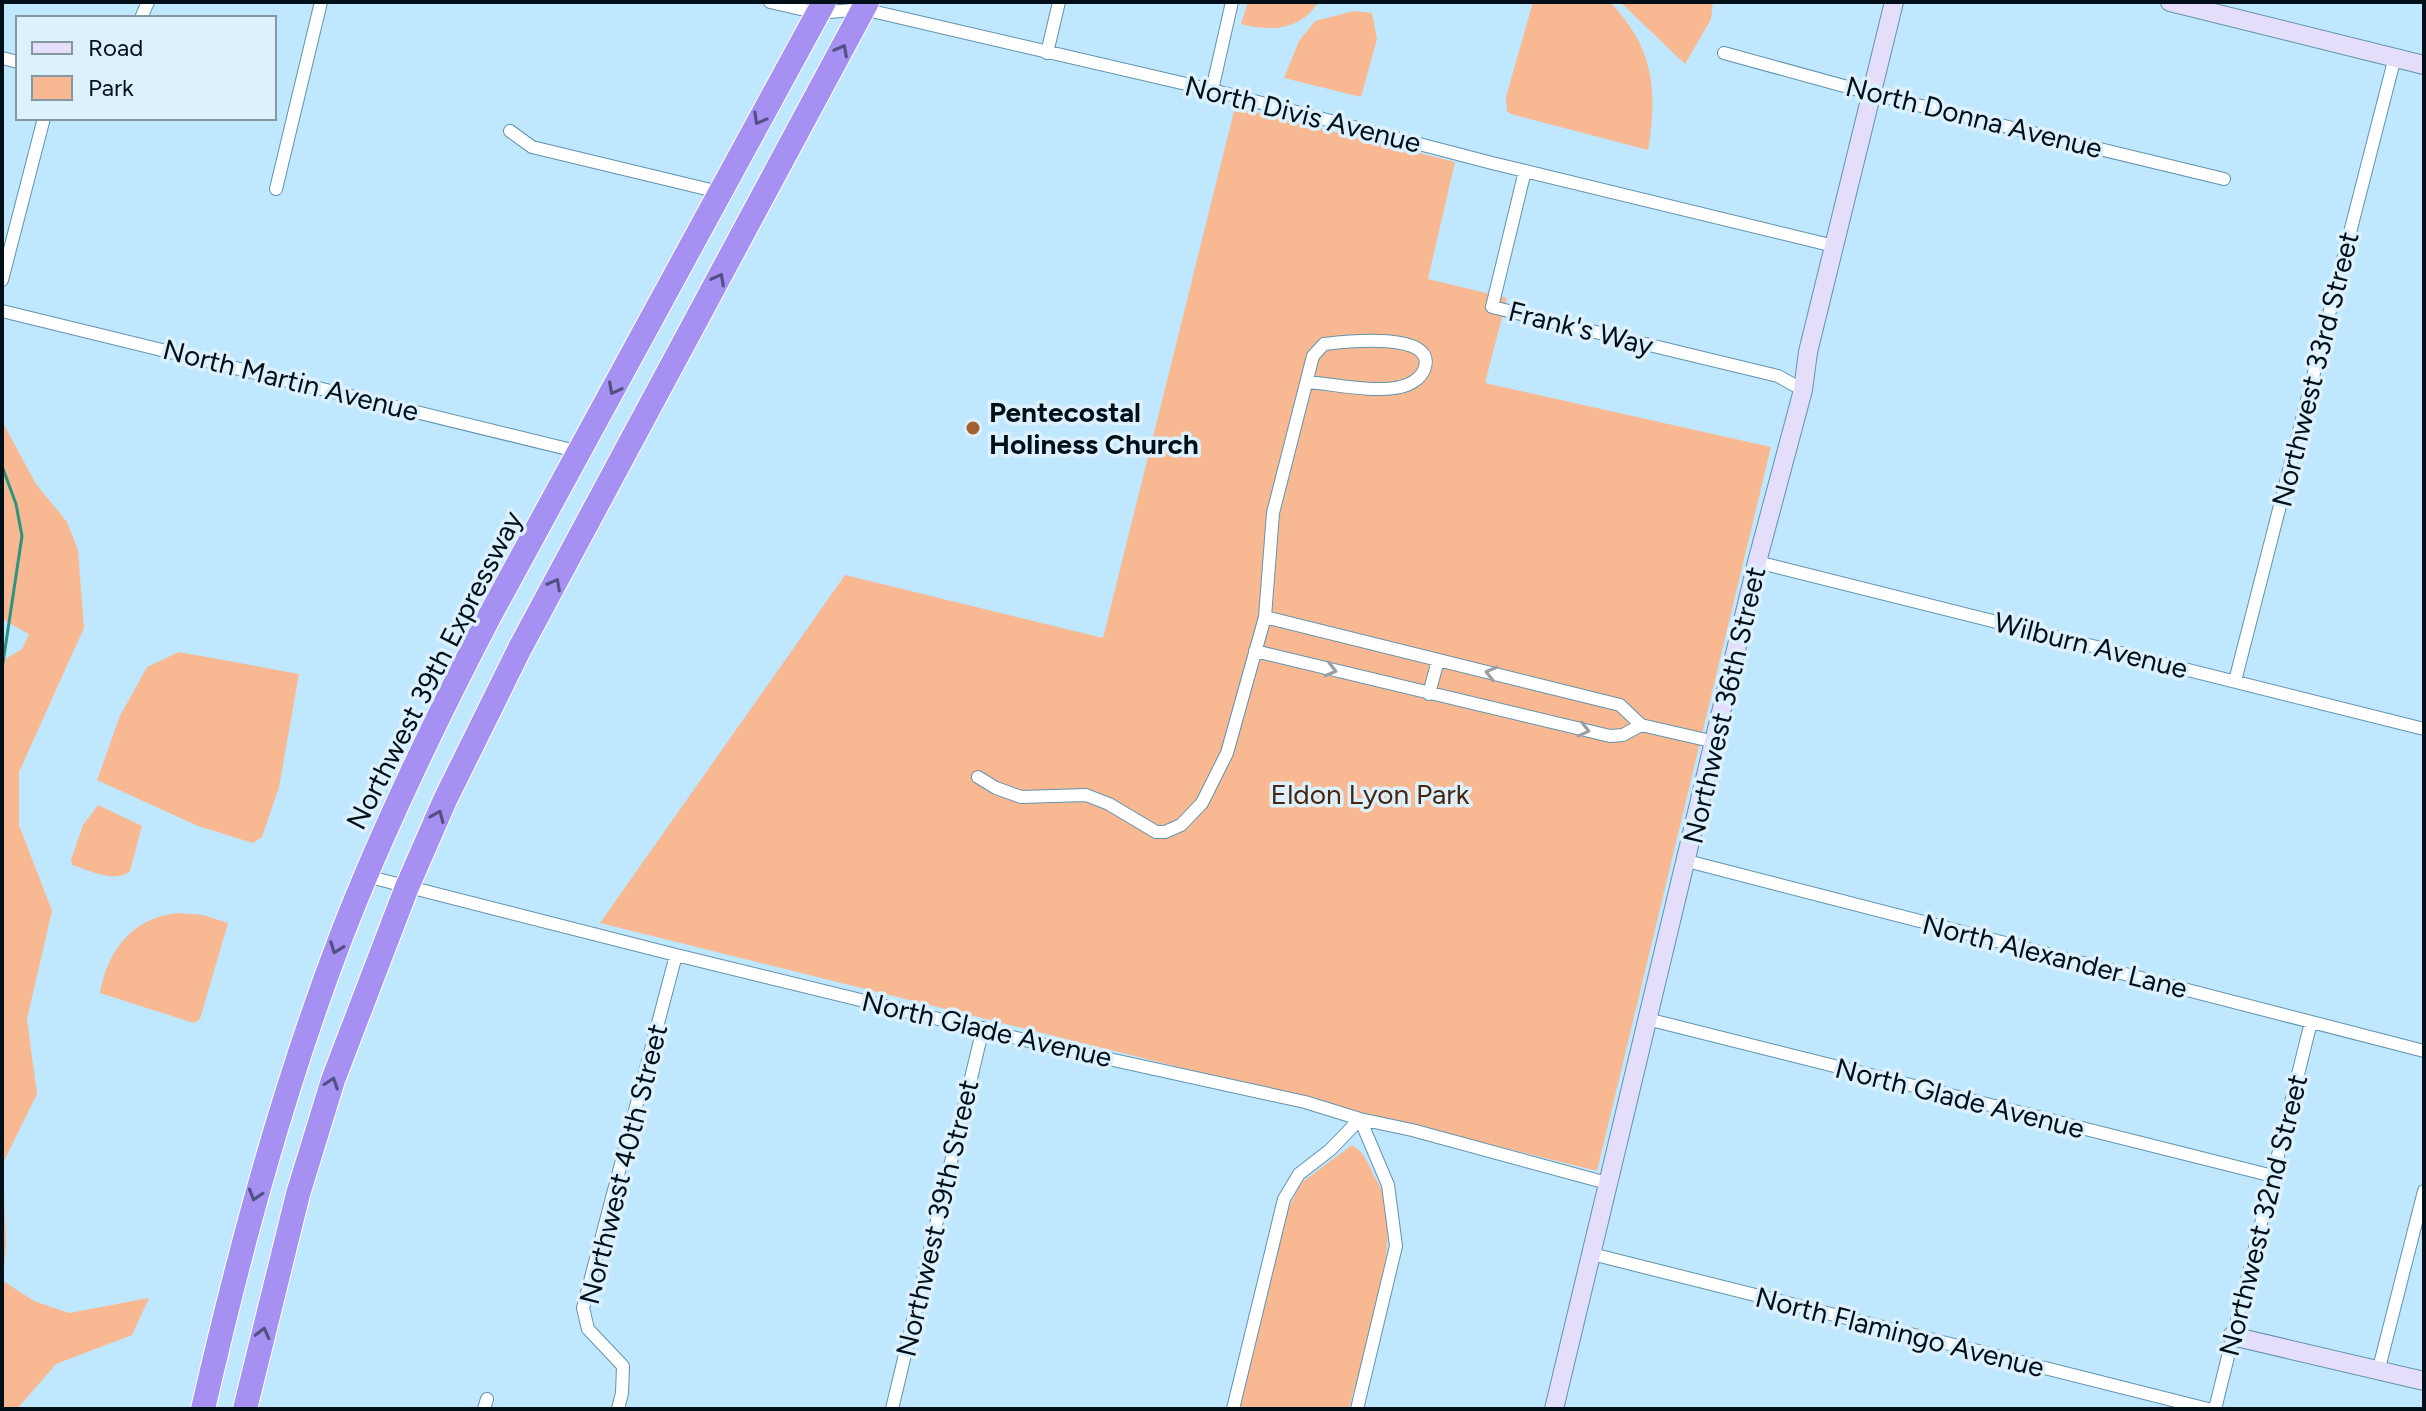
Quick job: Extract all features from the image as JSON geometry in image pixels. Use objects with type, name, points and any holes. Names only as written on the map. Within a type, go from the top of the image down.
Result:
[{"type":"highway","points":[[245,1409],[309,1155],[333,1080],[407,887],[478,728],[865,5]]},
{"type":"highway","name":"Northwest 39th Expressway","points":[[203,1409],[236,1265],[270,1145],[317,1002],[366,876],[445,702],[821,8]]},
{"type":"highway","points":[[648,326],[682,348]]},
{"type":"highway","points":[[580,452],[617,468]]},
{"type":"highway","points":[[270,1145],[309,1155]]},
{"type":"street","points":[[276,189],[321,2]]},
{"type":"street","name":"North Divis Avenue","points":[[770,2],[821,8],[865,5],[1047,53],[1212,90],[1525,171],[1834,246]]},
{"type":"street","points":[[1047,53],[1059,2]]},
{"type":"street","points":[[1212,90],[1232,2]]},
{"type":"street","name":"Northwest 36th Street","points":[[1554,1409],[1757,562],[1803,390],[1808,352],[1894,2]]},
{"type":"street","points":[[2170,2],[2424,65]]},
{"type":"street","name":"North Donna Avenue","points":[[1724,53],[1872,93],[2224,179]]},
{"type":"street","name":"Northwest 33rd Street","points":[[2235,681],[2395,57]]},
{"type":"street","points":[[2,280],[43,120]]},
{"type":"street","points":[[510,131],[532,147],[719,192]]},
{"type":"street","name":"Frank's Way","points":[[1525,171],[1492,307],[1778,376],[1803,390]]},
{"type":"street","name":"North Martin Avenue","points":[[2,311],[580,452]]},
{"type":"street","points":[[978,777],[1021,797],[1086,795],[1109,804],[1156,832],[1165,832],[1181,825],[1202,803],[1227,753],[1265,617],[1273,513],[1313,356],[1324,344],[1404,342],[1417,349],[1424,360],[1423,371],[1414,382],[1397,388],[1307,382]]},
{"type":"street","name":"Wilburn Avenue","points":[[1757,562],[2424,729]]},
{"type":"street","points":[[1265,617],[1620,705],[1641,725],[1715,742]]},
{"type":"street","points":[[1255,651],[1610,736],[1623,735],[1641,725]]},
{"type":"street","points":[[1429,694],[1438,660]]},
{"type":"street","name":"North Alexander Lane","points":[[1687,861],[2424,1051]]},
{"type":"street","name":"North Glade Avenue","points":[[366,876],[1045,1045],[1305,1102],[1607,1183]]},
{"type":"street","name":"Northwest 40th Street","points":[[618,1409],[623,1366],[588,1329],[583,1308],[676,955]]},
{"type":"street","name":"North Glade Avenue","points":[[1647,1019],[2273,1176]]},
{"type":"street","name":"Northwest 32nd Street","points":[[2215,1409],[2311,1022]]},
{"type":"street","name":"Northwest 39th Street","points":[[892,1409],[983,1028]]},
{"type":"street","points":[[1233,1409],[1284,1199],[1299,1174],[1330,1150],[1360,1119],[1388,1185],[1396,1246],[1357,1409]]},
{"type":"street","points":[[2378,1372],[2424,1191]]},
{"type":"street","name":"North Flamingo Avenue","points":[[1592,1254],[2208,1409]]},
{"type":"street","points":[[2232,1336],[2424,1381]]},
{"type":"green space","points":[[1248,2],[1318,2],[1294,23],[1263,28],[1241,24]]},
{"type":"green space","points":[[1533,2],[1610,2],[1625,19],[1644,53],[1649,71],[1652,108],[1648,150],[1507,111],[1506,97]]},
{"type":"green space","points":[[1620,2],[1713,2],[1711,19],[1685,64]]},
{"type":"green space","points":[[1354,11],[1372,13],[1377,39],[1361,97],[1284,78],[1299,41],[1315,21]]},
{"type":"green space","name":"Eldon Lyon Park","points":[[1235,107],[1455,162],[1428,279],[1507,298],[1485,383],[1771,447],[1597,1171],[600,923],[845,575],[1103,638]]},
{"type":"green space","points":[[2,421],[36,484],[67,522],[78,550],[84,628],[19,772],[19,825],[52,911],[27,1019],[37,1094],[3,1163],[6,1244],[3,1281],[34,1301],[69,1313],[149,1298],[132,1335],[56,1364],[17,1409],[2,1409],[2,661],[22,649],[29,634],[2,619]]},
{"type":"green space","points":[[179,652],[299,674],[279,787],[262,837],[253,843],[198,826],[97,780],[120,716],[147,667]]},
{"type":"green space","points":[[98,805],[142,826],[130,871],[124,875],[102,875],[72,865],[83,825]]},
{"type":"green space","points":[[179,913],[203,915],[228,923],[200,1019],[194,1023],[100,993],[109,962],[125,938],[148,921]]},
{"type":"green space","points":[[1352,1145],[1365,1157],[1381,1188],[1387,1221],[1387,1247],[1378,1303],[1349,1409],[1240,1409],[1283,1219],[1301,1183]]},
{"type":"waterway","points":[[2,466],[16,504],[22,536],[2,669]]},
{"type":"place","name":"Pentecostal Holiness Church","points":[[973,428]]}]
